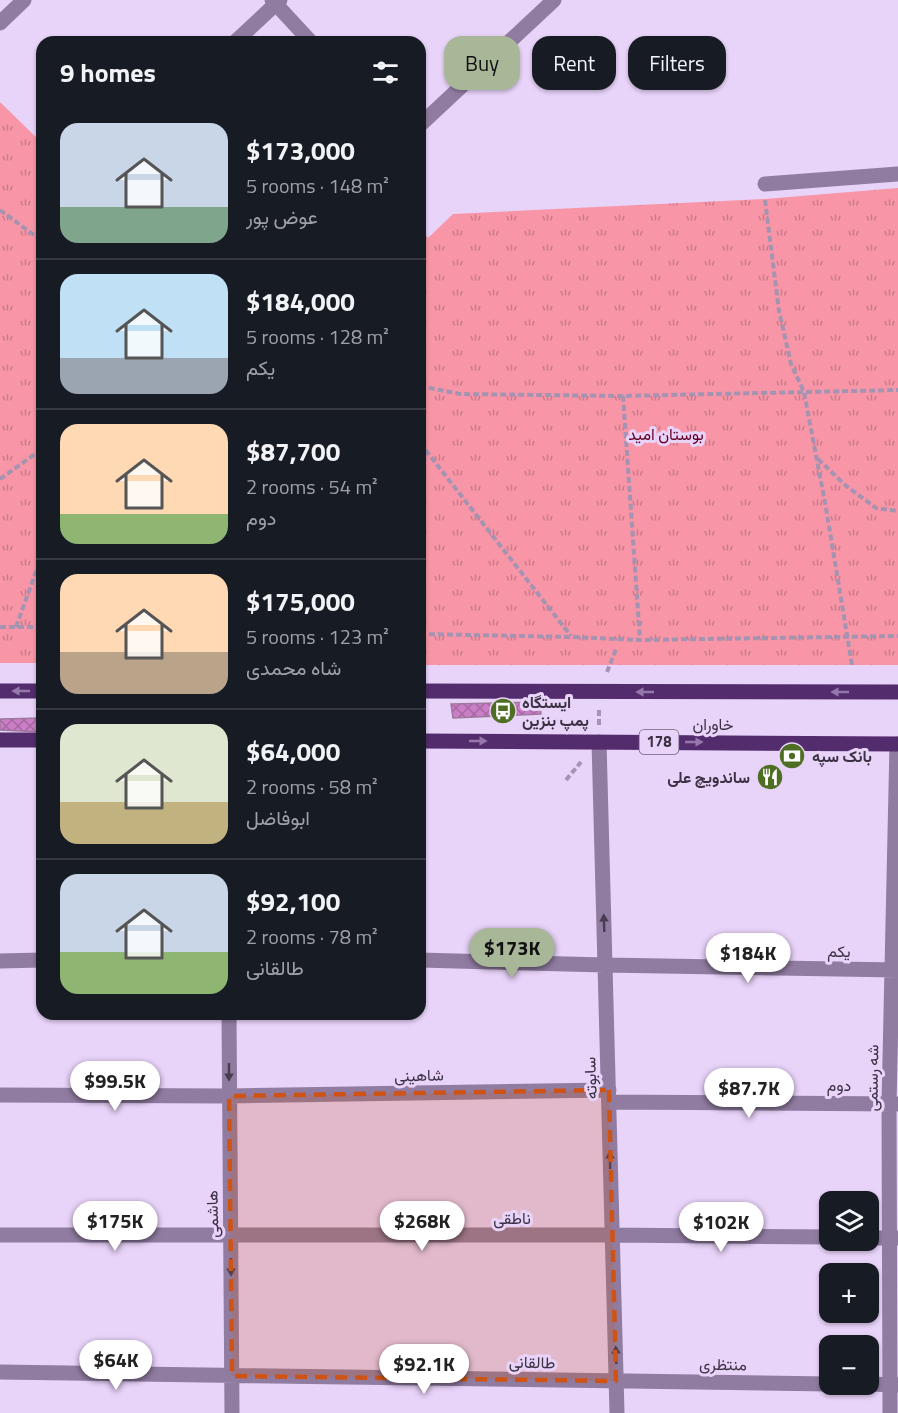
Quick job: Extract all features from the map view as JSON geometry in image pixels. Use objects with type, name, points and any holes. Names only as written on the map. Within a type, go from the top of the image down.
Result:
[{"type":"main road","points":[[0,692],[36,691]]},
{"type":"main road","name":"خاوران","points":[[426,691],[898,692]]},
{"type":"main road","points":[[0,740],[36,740]]},
{"type":"main road","name":"خاوران","points":[[426,741],[898,744]]},
{"type":"street","points":[[0,23],[24,0]]},
{"type":"street","points":[[426,118],[554,0]]},
{"type":"street","points":[[240,36],[276,1],[306,36]]},
{"type":"street","points":[[765,184],[898,174]]},
{"type":"street","name":"سابوته","points":[[599,742],[617,1413]]},
{"type":"street","name":"شه رستمی","points":[[890,1413],[894,1385],[893,1104],[898,744]]},
{"type":"street","points":[[0,961],[36,960]]},
{"type":"street","name":"یکم","points":[[426,960],[895,970]]},
{"type":"street","name":"هاشمی","points":[[229,1020],[232,1413]]},
{"type":"street","name":"شاهینی","points":[[0,1095],[609,1096]]},
{"type":"street","name":"دوم","points":[[609,1096],[893,1104]]},
{"type":"street","name":"ناطقی","points":[[0,1235],[612,1235],[819,1238]]},
{"type":"street","name":"طالقانی","points":[[0,1372],[616,1381]]},
{"type":"street","name":"منتظری","points":[[616,1381],[819,1384]]},
{"type":"street","points":[[879,1384],[894,1385]]},
{"type":"path","points":[[765,184],[767,222],[779,311],[791,364],[804,392],[852,665]]},
{"type":"path","points":[[0,210],[36,237]]},
{"type":"path","points":[[426,387],[460,394],[623,396],[898,390]]},
{"type":"path","points":[[623,396],[640,640]]},
{"type":"path","points":[[426,451],[571,637]]},
{"type":"path","points":[[0,479],[36,453]]},
{"type":"path","points":[[816,458],[876,508],[898,511]]},
{"type":"path","points":[[16,627],[36,572]]},
{"type":"path","points":[[0,627],[36,627]]},
{"type":"path","points":[[426,634],[640,640],[898,636]]},
{"type":"path","points":[[566,780],[599,742],[599,692],[616,650]]},
{"type":"highlighted area","points":[[609,1090],[616,1381],[232,1376],[229,1096]]},
{"type":"green space","points":[[0,102],[36,137],[36,663],[0,663]]},
{"type":"green space","name":"بوستان امید","points":[[898,188],[898,665],[426,665],[426,236],[428,238],[453,214],[765,199]]},
{"type":"building","points":[[540,702],[541,714],[453,718],[451,704]]},
{"type":"building","points":[[36,718],[36,732],[0,730],[0,719]]},
{"type":"place","name":"ایستگاه پمپ بنزین","points":[[503,711]]},
{"type":"place","name":"بانک سپه","points":[[792,756]]},
{"type":"place","name":"ساندویچ علی","points":[[770,777]]}]
